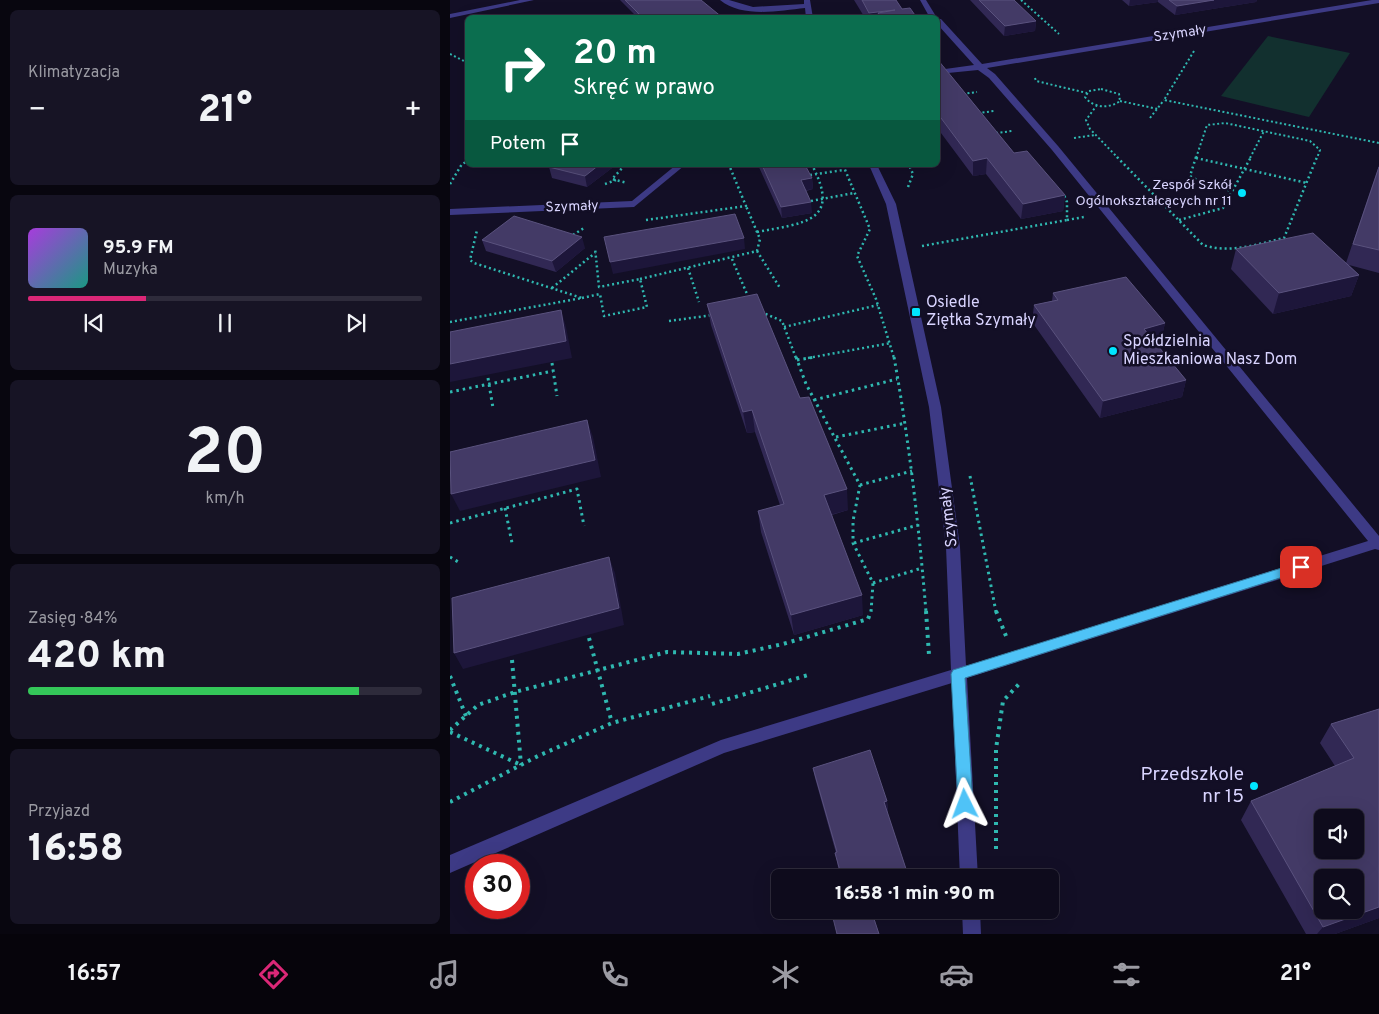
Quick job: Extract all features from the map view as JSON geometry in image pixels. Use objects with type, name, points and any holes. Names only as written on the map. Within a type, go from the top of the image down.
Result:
[{"type":"street","points":[[450,16],[531,0]]},
{"type":"street","points":[[723,0],[736,7],[750,9],[807,3]]},
{"type":"street","points":[[923,0],[932,15]]},
{"type":"street","name":"Szymały","points":[[940,72],[980,67],[1379,1]]},
{"type":"street","points":[[744,15],[750,9]]},
{"type":"street","points":[[450,864],[721,746],[1013,658],[1378,544],[1050,143],[992,76],[980,67],[940,23]]},
{"type":"street","name":"Szymały","points":[[450,212],[634,204],[679,167]]},
{"type":"street","name":"Szymały","points":[[874,167],[891,204],[935,407],[953,547],[969,869]]},
{"type":"street","points":[[971,919],[972,934]]},
{"type":"path","points":[[1021,0],[1078,51]]},
{"type":"path","points":[[1024,9],[1030,8]]},
{"type":"path","points":[[1039,23],[1046,22]]},
{"type":"path","points":[[1150,118],[1164,100],[1195,49]]},
{"type":"path","points":[[450,54],[465,62]]},
{"type":"path","points":[[958,88],[970,99]]},
{"type":"path","points":[[1120,101],[1121,98],[1115,92],[1101,89],[1089,92],[1085,97],[1086,100],[1097,105],[1111,106],[1120,101],[1158,109]]},
{"type":"path","points":[[1164,100],[1379,143]]},
{"type":"path","points":[[1097,105],[1086,120],[1096,135],[1203,245],[1213,250],[1225,251],[1284,238],[1320,150],[1310,141],[1225,123],[1207,125],[1190,176],[1194,180],[1232,191]]},
{"type":"path","points":[[975,106],[986,120]]},
{"type":"path","points":[[991,126],[1001,139]]},
{"type":"path","points":[[1179,220],[1223,208],[1264,131]]},
{"type":"path","points":[[1068,139],[1096,135]]},
{"type":"path","points":[[1196,158],[1306,183]]},
{"type":"path","points":[[450,184],[465,162]]},
{"type":"path","points":[[623,167],[612,179],[631,184]]},
{"type":"path","points":[[730,167],[760,239],[757,251],[780,288]]},
{"type":"path","points":[[757,232],[803,223],[817,216],[824,199],[818,174],[813,167]]},
{"type":"path","points":[[843,167],[870,229],[857,256],[878,305],[891,343],[906,423],[918,526],[929,655]]},
{"type":"path","points":[[810,175],[844,170]]},
{"type":"path","points":[[917,247],[1067,220],[1067,202],[1060,190]]},
{"type":"path","points":[[811,201],[854,193]]},
{"type":"path","points":[[638,222],[746,206]]},
{"type":"path","points":[[478,224],[470,260],[582,298]]},
{"type":"path","points":[[595,248],[604,316],[647,307],[640,278]]},
{"type":"path","points":[[600,287],[732,259],[757,251]]},
{"type":"path","points":[[552,288],[596,252]]},
{"type":"path","points":[[732,259],[747,294]]},
{"type":"path","points":[[688,268],[699,302]]},
{"type":"path","points":[[450,322],[600,294]]},
{"type":"path","points":[[784,327],[878,305]]},
{"type":"path","points":[[522,766],[450,731],[478,705],[515,692],[667,652],[738,654],[783,644],[868,619],[872,608],[873,583],[853,543],[853,522],[860,485],[836,437],[814,400],[782,321],[769,314],[751,310]]},
{"type":"path","points":[[669,321],[714,315]]},
{"type":"path","points":[[797,360],[891,343]]},
{"type":"path","points":[[552,363],[556,396]]},
{"type":"path","points":[[450,392],[553,371]]},
{"type":"path","points":[[488,378],[493,408]]},
{"type":"path","points":[[814,400],[897,379]]},
{"type":"path","points":[[836,437],[906,423]]},
{"type":"path","points":[[860,485],[912,471]]},
{"type":"path","points":[[450,522],[577,489],[584,526]]},
{"type":"path","points":[[506,508],[512,544]]},
{"type":"path","points":[[853,543],[918,526]]},
{"type":"path","points":[[984,546],[996,610],[1013,658],[1019,684],[1003,701],[996,749],[996,858]]},
{"type":"path","points":[[450,557],[460,563]]},
{"type":"path","points":[[873,583],[922,568]]},
{"type":"path","points":[[589,638],[612,723]]},
{"type":"path","points":[[512,660],[522,766]]},
{"type":"path","points":[[450,676],[466,716]]},
{"type":"path","points":[[712,704],[808,676]]},
{"type":"path","points":[[450,802],[612,723],[710,696]]},
{"type":"green space","points":[[1268,36],[1350,53],[1309,117],[1221,96]]},
{"type":"building","points":[[625,0],[701,0],[719,15],[634,15],[639,14]]},
{"type":"building","points":[[862,0],[896,0],[902,9],[910,8],[915,15],[879,15],[878,13],[895,10],[869,13]]},
{"type":"building","points":[[979,0],[1014,0],[1036,21],[1005,26]]},
{"type":"building","points":[[1169,0],[1214,0],[1177,6]]},
{"type":"building","points":[[940,62],[1014,153],[1027,151],[1065,195],[1023,204],[987,158],[973,161],[940,117]]},
{"type":"building","points":[[549,167],[596,167],[585,176]]},
{"type":"building","points":[[763,167],[806,167],[812,178],[801,180],[811,202],[781,207]]},
{"type":"building","points":[[1379,167],[1379,250],[1353,244]]},
{"type":"building","points":[[735,214],[744,238],[610,262],[604,237]]},
{"type":"building","points":[[514,216],[582,237],[552,261],[482,240]]},
{"type":"building","points":[[1313,233],[1359,275],[1279,293],[1236,249]]},
{"type":"building","name":"Spółdzielnia Mieszkaniowa Nasz Dom","points":[[1126,277],[1165,323],[1144,329],[1186,380],[1103,401],[1034,305],[1058,300],[1053,293]]},
{"type":"building","points":[[757,294],[800,398],[809,397],[847,489],[824,495],[862,595],[791,615],[758,511],[784,504],[752,410],[743,412],[707,304]]},
{"type":"building","points":[[561,310],[566,341],[450,364],[450,332]]},
{"type":"building","points":[[587,420],[595,460],[451,494],[450,452]]},
{"type":"building","points":[[609,557],[619,608],[454,653],[452,598]]},
{"type":"building","points":[[1379,709],[1379,907],[1364,912],[1364,869],[1314,869],[1314,911],[1251,801],[1354,758],[1331,724]]},
{"type":"building","points":[[870,750],[887,801],[884,802],[906,869],[839,869],[835,853],[837,852],[813,768]]},
{"type":"building","points":[[833,919],[874,919],[879,934],[837,934]]},
{"type":"building","points":[[1318,919],[1345,919],[1323,927]]},
{"type":"place","name":"Zespół Szkół Ogólnokształcących nr 11","points":[[1242,193]]},
{"type":"place","name":"Osiedle Ziętka Szymały","points":[[916,312]]},
{"type":"place","name":"Spółdzielnia Mieszkaniowa Nasz Dom","points":[[1113,351]]},
{"type":"place","name":"Przedszkole nr 15","points":[[1254,786]]},
{"type":"route","points":[[965,804],[958,674],[1301,567]]}]
